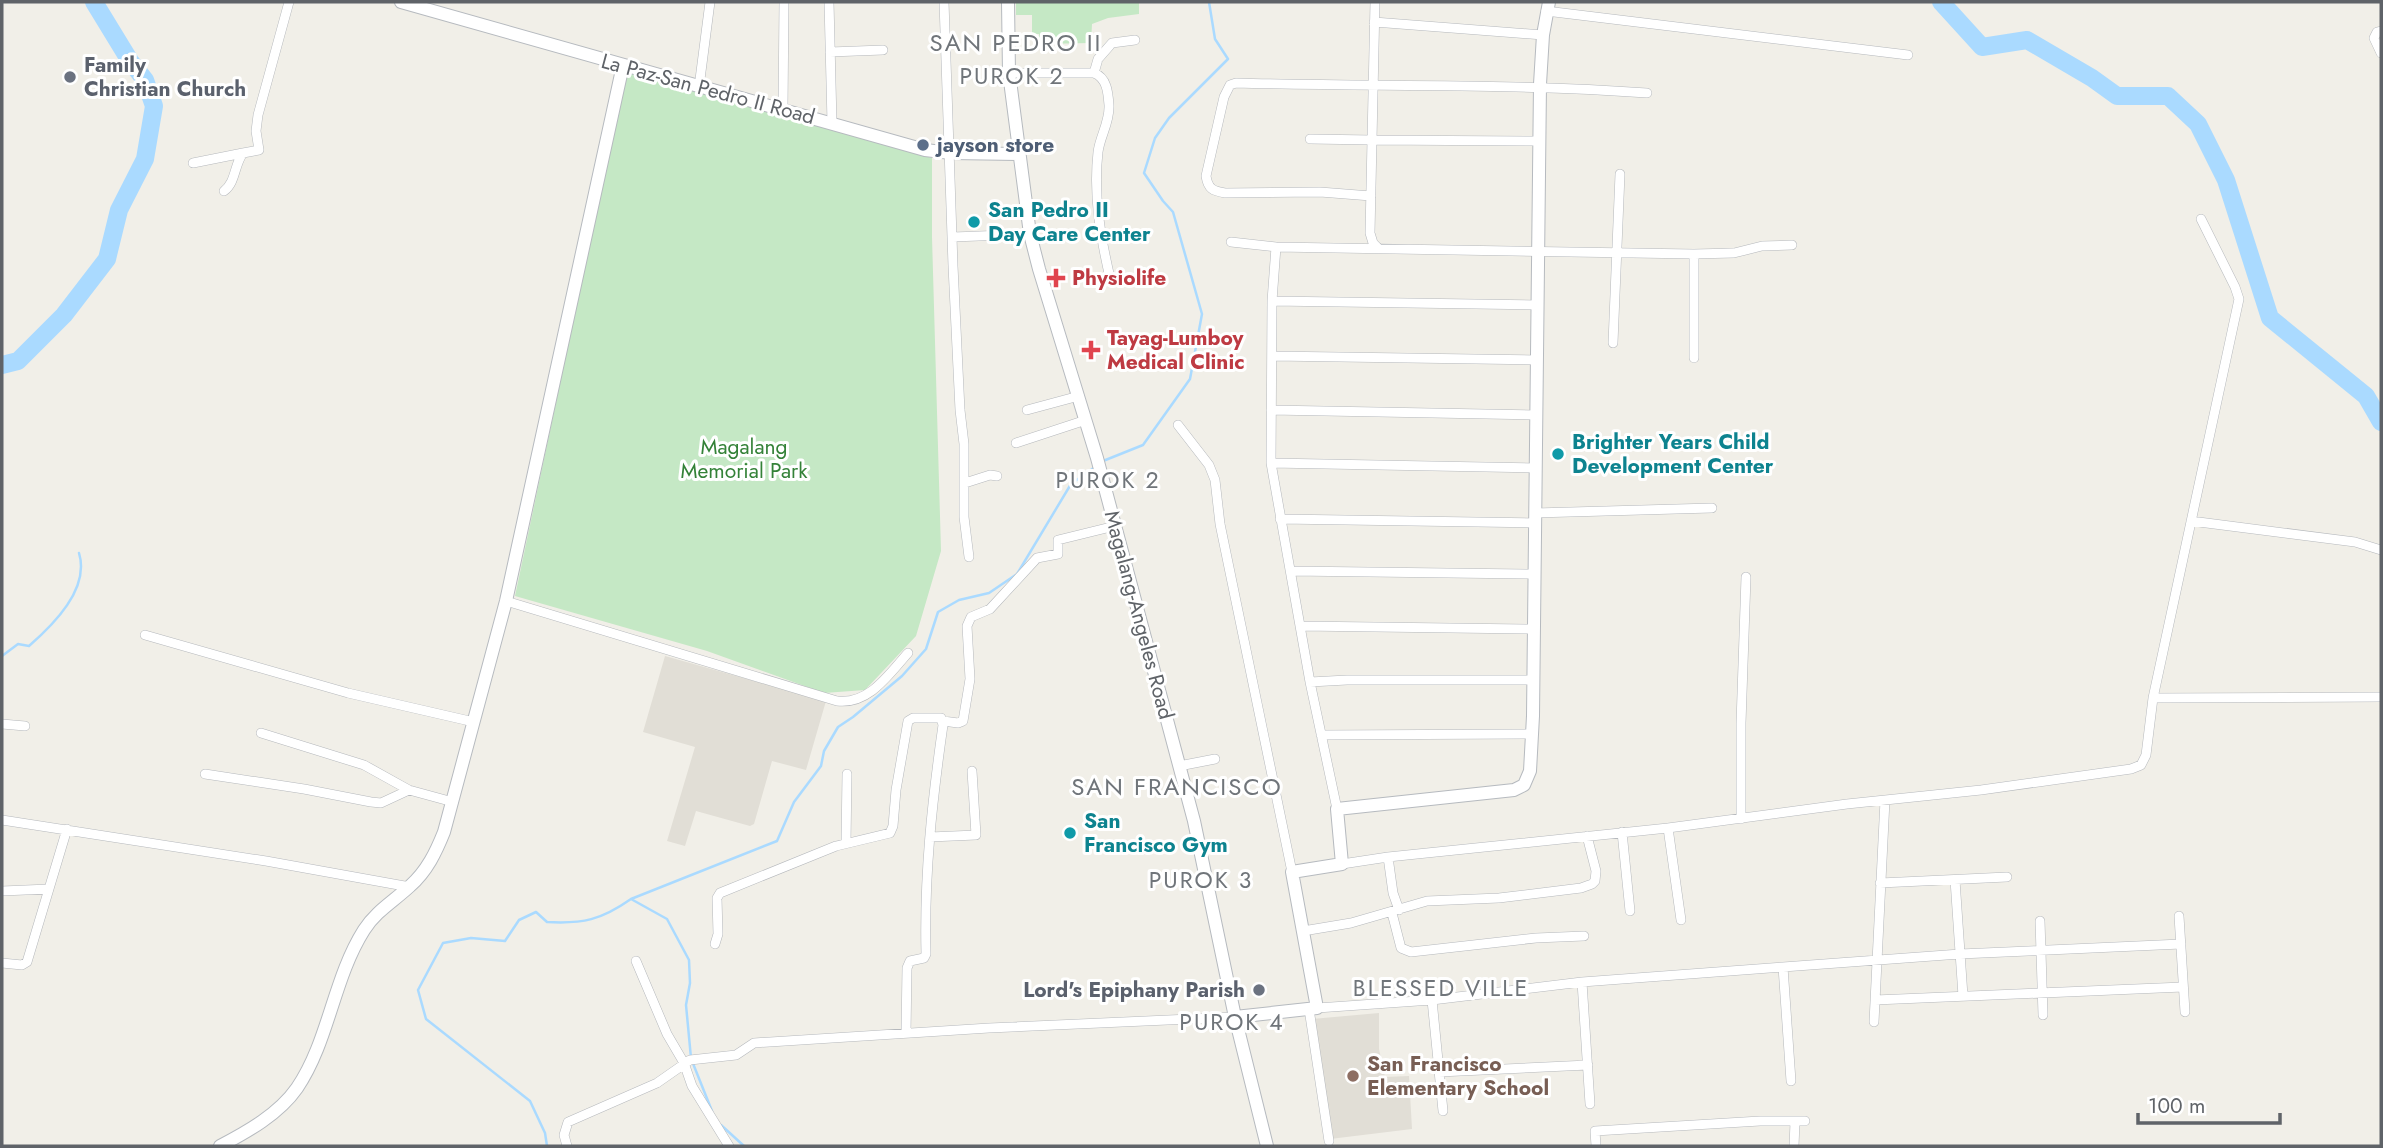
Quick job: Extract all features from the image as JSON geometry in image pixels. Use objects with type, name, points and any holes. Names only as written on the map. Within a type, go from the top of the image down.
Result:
[{"type":"street","points":[[193,163],[259,150],[256,131],[258,115],[289,2]]},
{"type":"street","name":"La Paz-San Pedro II Road","points":[[401,2],[909,146],[951,153],[1018,154]]},
{"type":"street","points":[[699,87],[710,2]]},
{"type":"street","points":[[783,109],[784,2]]},
{"type":"street","points":[[829,2],[832,123]]},
{"type":"street","points":[[944,2],[965,483],[964,517],[969,557]]},
{"type":"street","name":"Magalang-Angeles Road","points":[[1008,2],[1009,73],[1030,234],[1097,458],[1194,821],[1235,1017],[1268,1146]]},
{"type":"street","points":[[1375,2],[1370,233],[1378,248]]},
{"type":"street","points":[[1337,810],[1514,790],[1524,785],[1530,771],[1540,89],[1547,6],[1908,55]]},
{"type":"street","points":[[1374,22],[1543,35]]},
{"type":"street","points":[[2381,31],[2377,32],[2374,38],[2381,53]]},
{"type":"street","points":[[1094,73],[1098,59],[1112,43],[1135,40]]},
{"type":"street","points":[[830,52],[883,50]]},
{"type":"street","points":[[220,1146],[271,1114],[295,1090],[310,1064],[334,997],[363,932],[382,908],[410,887],[433,857],[444,832],[506,601],[623,65]]},
{"type":"street","points":[[1009,73],[1094,73],[1103,78],[1106,84],[1108,121],[1098,150],[1096,184],[1102,244],[1111,282]]},
{"type":"street","points":[[1371,196],[1320,192],[1225,193],[1209,187],[1206,176],[1224,97],[1231,84],[1372,83],[1540,89],[1569,87],[1647,93]]},
{"type":"street","points":[[1310,139],[1540,141]]},
{"type":"street","points":[[224,191],[230,186],[237,162],[243,153]]},
{"type":"street","points":[[1613,343],[1620,174]]},
{"type":"street","points":[[1292,873],[1388,857],[1668,828],[1981,790],[2131,769],[2141,765],[2146,755],[2153,698],[2239,299],[2201,219]]},
{"type":"street","points":[[953,237],[1030,234]]},
{"type":"street","points":[[1231,242],[1276,247],[1694,254],[1734,253],[1762,246],[1792,246]]},
{"type":"street","points":[[1276,247],[1272,301],[1271,463],[1310,682],[1337,810],[1342,864]]},
{"type":"street","points":[[1694,254],[1694,358]]},
{"type":"street","points":[[1272,301],[1538,305]]},
{"type":"street","points":[[1272,356],[1537,360]]},
{"type":"street","points":[[1027,410],[1079,396]]},
{"type":"street","points":[[1271,410],[1535,415]]},
{"type":"street","points":[[1016,443],[1086,420]]},
{"type":"street","points":[[1178,425],[1202,454],[1214,480],[1220,524],[1303,931],[1329,1141]]},
{"type":"street","points":[[1271,463],[1535,468]]},
{"type":"street","points":[[965,483],[990,475],[997,476]]},
{"type":"street","points":[[1280,519],[1535,518],[1712,508]]},
{"type":"street","points":[[2191,521],[2355,542],[2381,550]]},
{"type":"street","points":[[715,944],[718,934],[717,898],[720,893],[846,844],[892,831],[908,721],[913,718],[941,718],[943,722],[963,721],[970,692],[967,626],[971,617],[990,609],[1037,558],[1058,554],[1058,540],[1115,526]]},
{"type":"street","points":[[1291,571],[1534,574]]},
{"type":"street","points":[[1741,819],[1746,577]]},
{"type":"street","points":[[506,601],[837,701],[847,702],[866,696],[908,653]]},
{"type":"street","points":[[1300,626],[1532,629]]},
{"type":"street","points":[[145,635],[348,693],[474,722]]},
{"type":"street","points":[[1310,682],[1532,680]]},
{"type":"street","points":[[2153,698],[2381,697]]},
{"type":"street","points":[[906,1033],[907,968],[910,961],[924,958],[926,954],[926,878],[930,817],[943,722]]},
{"type":"street","points":[[2,724],[25,726]]},
{"type":"street","points":[[261,733],[364,765],[409,790],[453,802]]},
{"type":"street","points":[[1321,734],[1532,734]]},
{"type":"street","points":[[1179,766],[1215,760]]},
{"type":"street","points":[[930,837],[976,835],[972,771]]},
{"type":"street","points":[[205,774],[371,802],[386,801],[409,790]]},
{"type":"street","points":[[846,844],[847,774]]},
{"type":"street","points":[[1874,1022],[1885,800]]},
{"type":"street","points":[[2,820],[266,861],[410,887]]},
{"type":"street","points":[[1668,828],[1681,920]]},
{"type":"street","points":[[2,962],[22,965],[27,962],[67,829]]},
{"type":"street","points":[[1622,832],[1630,911]]},
{"type":"street","points":[[1303,931],[1395,911],[1427,901],[1499,898],[1572,890],[1592,884],[1596,871],[1587,836]]},
{"type":"street","points":[[1388,857],[1401,948],[1411,952],[1536,938],[1584,936]]},
{"type":"street","points":[[1880,883],[2007,877]]},
{"type":"street","points":[[1955,880],[1963,996]]},
{"type":"street","points":[[2,891],[50,889]]},
{"type":"street","points":[[2179,915],[2185,1012]]},
{"type":"street","points":[[2040,921],[2043,1015]]},
{"type":"street","points":[[567,1146],[564,1129],[568,1122],[657,1083],[697,1057],[736,1055],[754,1043],[1235,1017],[1313,1008],[1432,1000],[1582,982],[1960,954],[2180,944]]},
{"type":"street","points":[[636,961],[667,1034],[684,1063],[692,1086],[729,1146]]},
{"type":"street","points":[[1783,967],[1791,1081]]},
{"type":"street","points":[[1582,982],[1590,1104]]},
{"type":"street","points":[[1875,1000],[2183,987]]},
{"type":"street","points":[[1432,1000],[1443,1111]]},
{"type":"street","points":[[1439,1072],[1588,1065]]},
{"type":"street","points":[[1596,1146],[1595,1131],[1800,1121],[1794,1146]]},
{"type":"shaded area","points":[[665,656],[826,701],[806,770],[772,761],[754,824],[750,826],[696,811],[685,846],[667,841],[695,747],[643,732]]},
{"type":"shaded area","name":"San Francisco Elementary School","points":[[1379,1013],[1379,1049],[1385,1077],[1409,1076],[1412,1129],[1330,1139],[1312,1019]]},
{"type":"green space","points":[[1016,2],[1139,2],[1139,14],[1108,18],[1092,24],[1091,43],[1040,44],[1039,34],[1032,34],[1032,15],[1016,15]]},
{"type":"green space","name":"Magalang Memorial Park","points":[[626,72],[932,158],[941,551],[916,636],[865,690],[824,693],[707,651],[515,596]]},
{"type":"waterway","points":[[2,365],[18,361],[64,315],[107,259],[119,210],[145,159],[154,106],[145,80],[130,61],[94,2]]},
{"type":"waterway","points":[[1103,461],[1143,445],[1190,379],[1202,314],[1173,212],[1144,173],[1155,138],[1169,118],[1228,59],[1215,39],[1209,2]]},
{"type":"waterway","points":[[1941,2],[1982,47],[2027,40],[2117,96],[2168,96],[2198,124],[2226,180],[2270,318],[2366,396],[2381,422]]},
{"type":"waterway","points":[[547,1146],[545,1133],[530,1101],[426,1019],[418,990],[443,943],[471,938],[505,941],[519,920],[536,912],[547,922],[571,922],[601,916],[631,899],[777,841],[794,802],[821,766],[824,751],[838,727],[902,676],[926,649],[938,612],[959,600],[989,593],[1017,574],[1071,484],[1095,467]]},
{"type":"waterway","points":[[2,656],[18,644],[29,646],[67,605],[79,580],[79,553]]},
{"type":"waterway","points":[[631,899],[667,919],[689,960],[690,983],[686,1005],[691,1058]]},
{"type":"waterway","points":[[692,1061],[712,1111]]},
{"type":"waterway","points":[[721,1125],[744,1146]]},
{"type":"place","name":"Family Christian Church","points":[[70,77]]},
{"type":"place","name":"jayson store","points":[[923,145]]},
{"type":"place","name":"San Pedro II Day Care Center","points":[[974,222]]},
{"type":"place","name":"Physiolife","points":[[1056,278]]},
{"type":"place","name":"Tayag-Lumboy Medical Clinic","points":[[1091,350]]},
{"type":"place","name":"Brighter Years Child Development Center","points":[[1558,454]]},
{"type":"place","name":"San Francisco Gym","points":[[1070,833]]},
{"type":"place","name":"Lord's Epiphany Parish","points":[[1259,990]]},
{"type":"place","name":"San Francisco Elementary School","points":[[1353,1076]]},
{"type":"district","name":"SAN PEDRO II","points":[[1016,43]]},
{"type":"district","name":"PUROK 2","points":[[1012,76]]},
{"type":"district","name":"PUROK 2","points":[[1108,480]]},
{"type":"district","name":"SAN FRANCISCO","points":[[1177,787]]},
{"type":"district","name":"PUROK 3","points":[[1201,880]]},
{"type":"district","name":"BLESSED VILLE","points":[[1441,988]]},
{"type":"district","name":"PUROK 4","points":[[1232,1022]]}]
